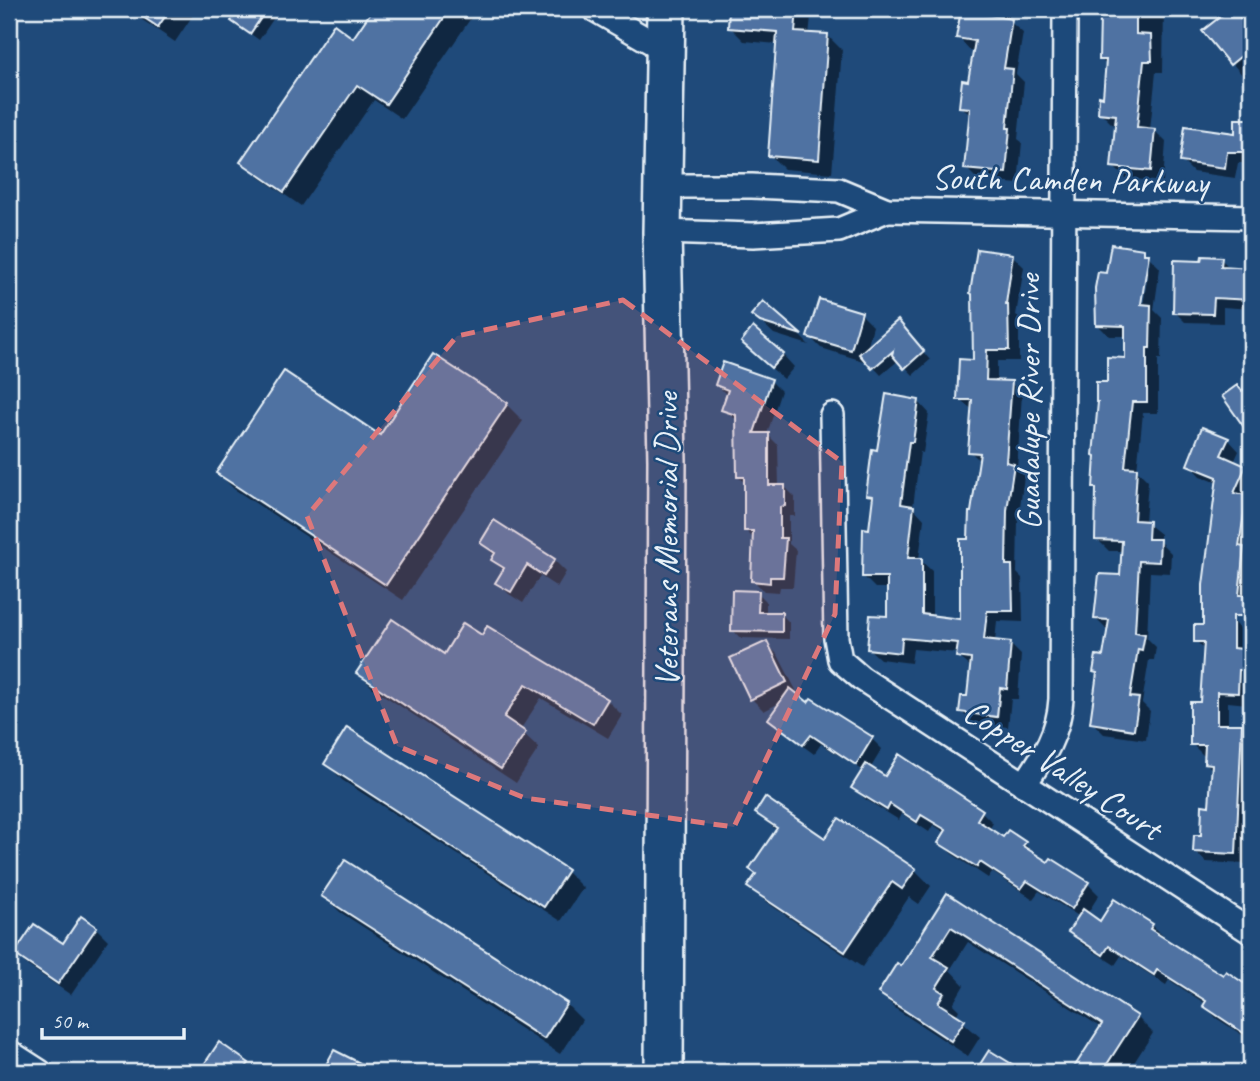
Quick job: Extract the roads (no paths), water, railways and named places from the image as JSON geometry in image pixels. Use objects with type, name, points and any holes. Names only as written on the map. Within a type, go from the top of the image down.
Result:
[{"type":"main road","name":"Veterans Memorial Drive","points":[[664,1072],[667,460],[662,232],[666,9]]},
{"type":"street","points":[[594,9],[665,50]]},
{"type":"street","name":"Guadalupe River Drive","points":[[1024,785],[1050,746],[1061,708],[1065,9]]},
{"type":"street","name":"South Camden Parkway","points":[[663,187],[752,186],[839,190],[887,210],[1251,217]]},
{"type":"street","name":"South Camden Parkway","points":[[662,232],[752,235],[839,230],[887,210]]},
{"type":"street","name":"Copper Valley Court","points":[[832,415],[836,638],[840,660],[861,678],[1251,932]]},
{"type":"street","points":[[9,1052],[40,1072]]}]
